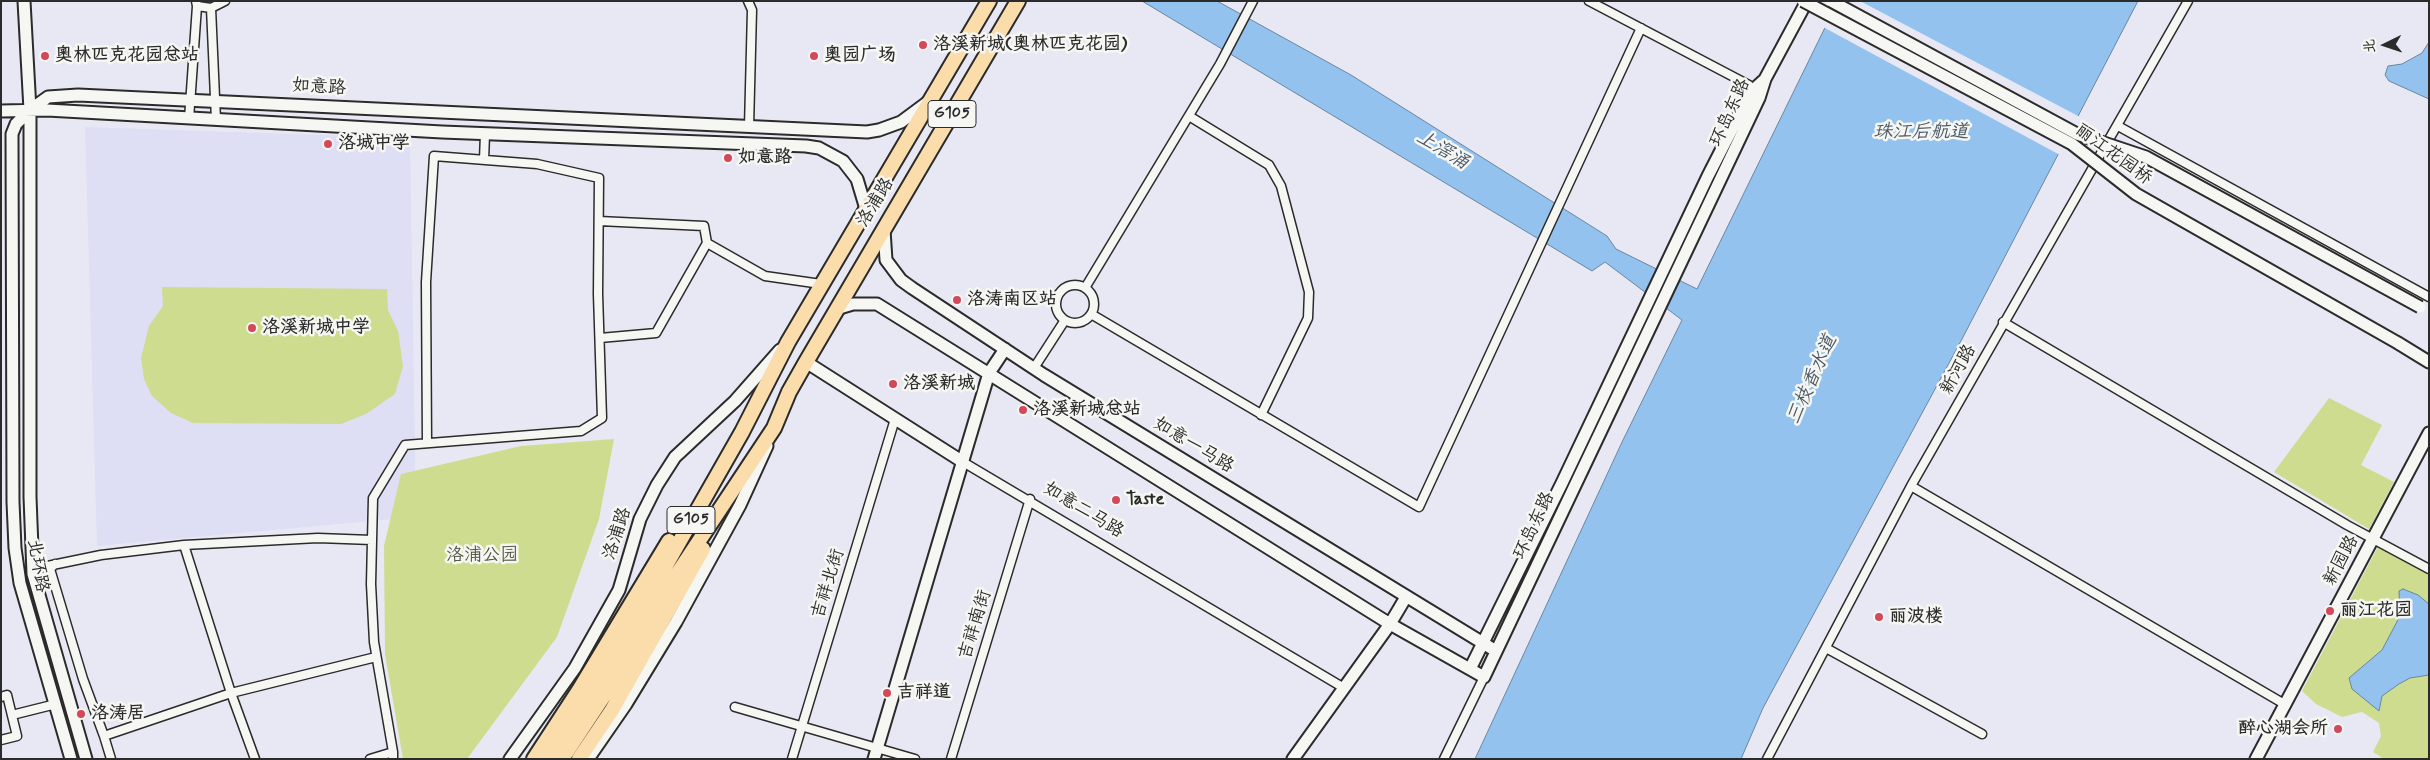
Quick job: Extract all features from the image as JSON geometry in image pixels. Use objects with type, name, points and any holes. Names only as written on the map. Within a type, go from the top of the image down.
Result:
[{"type":"highway","name":"洛浦路","points":[[788,342],[989,1]]},
{"type":"highway","name":"洛浦路","points":[[774,428],[789,392],[806,362],[884,226],[1018,1]]},
{"type":"highway","points":[[562,759],[595,700],[680,522],[744,411],[788,342]]},
{"type":"highway","points":[[549,759],[595,700],[774,428]]},
{"type":"highway","points":[[534,759],[595,700]]},
{"type":"highway","points":[[579,759],[595,700]]},
{"type":"main road","name":"北环路","points":[[24,1],[30,110],[30,497],[33,569],[39,599],[86,759]]},
{"type":"main road","name":"环岛东路","points":[[1470,669],[1759,98],[1765,79],[1805,1]]},
{"type":"main road","name":"丽江花园桥","points":[[1805,1],[2072,144],[2136,194],[2429,362]]},
{"type":"main road","name":"丽江花园桥","points":[[1831,1],[2077,134],[2146,157],[2424,309]]},
{"type":"main road","name":"如意路","points":[[30,110],[48,97],[58,94],[866,132],[879,130],[901,122],[931,99]]},
{"type":"main road","name":"北环路","points":[[30,110],[16,124],[12,134],[14,525],[20,583],[71,759]]},
{"type":"main road","name":"如意路","points":[[1,111],[30,110],[484,134],[676,140],[819,148],[843,161],[853,172],[861,188],[866,209]]},
{"type":"main road","name":"如意一马路","points":[[884,226],[883,245],[886,260],[901,280],[1034,368],[1496,651]]},
{"type":"main road","points":[[836,310],[853,304],[877,304],[1390,624],[1484,677]]},
{"type":"main road","name":"环岛东路","points":[[1484,677],[1653,306]]},
{"type":"main road","name":"洛浦路","points":[[510,759],[575,668],[619,590],[640,519],[657,485],[676,457],[735,401],[788,342]]},
{"type":"main road","points":[[876,753],[989,373],[1004,349]]},
{"type":"main road","name":"如意二马路","points":[[806,362],[963,462]]},
{"type":"main road","name":"洛浦路","points":[[588,759],[626,704],[680,615],[740,505],[774,428]]},
{"type":"main road","name":"新园路","points":[[2256,759],[2429,433]]},
{"type":"main road","points":[[1293,759],[1390,624],[1406,596]]},
{"type":"street","points":[[189,119],[196,3],[211,8],[225,1]]},
{"type":"street","points":[[748,1],[752,10],[749,127]]},
{"type":"street","points":[[1085,288],[1189,116],[1253,1]]},
{"type":"street","points":[[1589,1],[1749,85]]},
{"type":"street","name":"新河路","points":[[1767,759],[1911,486],[2188,1]]},
{"type":"street","points":[[211,8],[216,120]]},
{"type":"street","points":[[1091,314],[1419,507],[1641,28]]},
{"type":"street","points":[[1189,116],[1269,165],[1281,186],[1309,292],[1308,318],[1261,415]]},
{"type":"street","points":[[2118,126],[2429,297]]},
{"type":"street","points":[[484,134],[484,160]]},
{"type":"street","points":[[370,759],[393,756],[376,657],[371,584],[373,498],[405,445],[581,431],[602,418],[599,178],[537,164],[434,156],[426,282],[427,443]]},
{"type":"street","points":[[599,221],[704,226],[707,243],[656,333],[600,338]]},
{"type":"street","points":[[707,243],[765,276],[821,284]]},
{"type":"street","points":[[1071,286],[1085,288],[1093,300],[1091,314],[1079,322],[1065,320],[1057,308],[1059,294],[1071,286]]},
{"type":"street","points":[[1034,368],[1065,320]]},
{"type":"street","points":[[2003,322],[2374,539],[2429,569]]},
{"type":"street","name":"吉祥北街","points":[[792,759],[894,419]]},
{"type":"street","name":"如意二马路","points":[[963,462],[1030,499],[1344,688]]},
{"type":"street","points":[[1911,486],[2286,705]]},
{"type":"street","name":"吉祥南街","points":[[951,759],[1030,499]]},
{"type":"street","points":[[33,569],[101,555],[184,545],[318,538],[372,540]]},
{"type":"street","points":[[184,545],[255,759]]},
{"type":"street","points":[[55,564],[50,569],[83,679],[104,736],[110,759]]},
{"type":"street","points":[[1826,648],[1982,734]]},
{"type":"street","points":[[104,736],[232,693],[376,657]]},
{"type":"street","name":"环岛东路","points":[[1444,759],[1484,677]]},
{"type":"street","points":[[1,697],[6,696],[18,736],[1,740]]},
{"type":"street","points":[[12,715],[56,704]]},
{"type":"street","points":[[735,707],[802,727],[876,753],[915,759]]},
{"type":"shaded area","name":"洛溪新城中学","points":[[85,127],[410,138],[416,517],[97,546]]},
{"type":"green space","points":[[162,287],[387,289],[388,310],[398,331],[403,366],[395,394],[366,414],[341,424],[193,423],[171,413],[152,396],[144,379],[141,358],[149,326],[163,306]]},
{"type":"green space","points":[[2329,398],[2382,425],[2361,465],[2394,482],[2369,529],[2274,472]]},
{"type":"green space","name":"洛浦公园","points":[[614,439],[599,519],[557,637],[467,759],[403,759],[385,654],[384,546],[401,474],[521,446]]},
{"type":"green space","points":[[2380,543],[2429,569],[2429,759],[2384,759],[2373,752],[2381,736],[2379,723],[2362,712],[2342,717],[2316,704],[2302,691]]},
{"type":"water","name":"珠江后航道","points":[[1142,1],[1217,1],[1351,75],[1607,236],[1616,249],[1697,289],[1838,1],[2138,1],[1962,339],[1763,708],[1741,759],[1475,759],[1623,440],[1682,320],[1605,262],[1592,271]]},
{"type":"water","points":[[2429,42],[2429,99],[2389,81],[2385,75],[2388,66],[2402,64],[2422,53]]},
{"type":"water","points":[[2403,589],[2418,595],[2429,604],[2429,675],[2410,678],[2382,696],[2379,711],[2352,689],[2349,678],[2382,650],[2400,616],[2399,591]]},
{"type":"pier","points":[[1836,1],[1860,1],[2080,117],[2060,155],[1823,27]]},
{"type":"place","name":"洛溪新城(奥林匹克花园)","points":[[923,45]]},
{"type":"place","name":"奥林匹克花园总站","points":[[45,56]]},
{"type":"place","name":"奥园广场","points":[[814,56]]},
{"type":"place","name":"洛城中学","points":[[328,144]]},
{"type":"place","name":"如意路","points":[[728,158]]},
{"type":"place","name":"洛涛南区站","points":[[957,300]]},
{"type":"place","name":"洛溪新城中学","points":[[252,328]]},
{"type":"place","name":"洛溪新城","points":[[893,384]]},
{"type":"place","name":"洛溪新城总站","points":[[1023,410]]},
{"type":"place","name":"Taste","points":[[1116,500]]},
{"type":"place","name":"丽江花园","points":[[2330,611]]},
{"type":"place","name":"丽波楼","points":[[1879,617]]},
{"type":"place","name":"吉祥道","points":[[887,693]]},
{"type":"place","name":"洛涛居","points":[[81,714]]},
{"type":"place","name":"醉心湖会所","points":[[2338,729]]},
{"type":"water label","name":"上滘涌","points":[[1442,151]]},
{"type":"water label","name":"三枝香水道","points":[[1813,380]]}]
